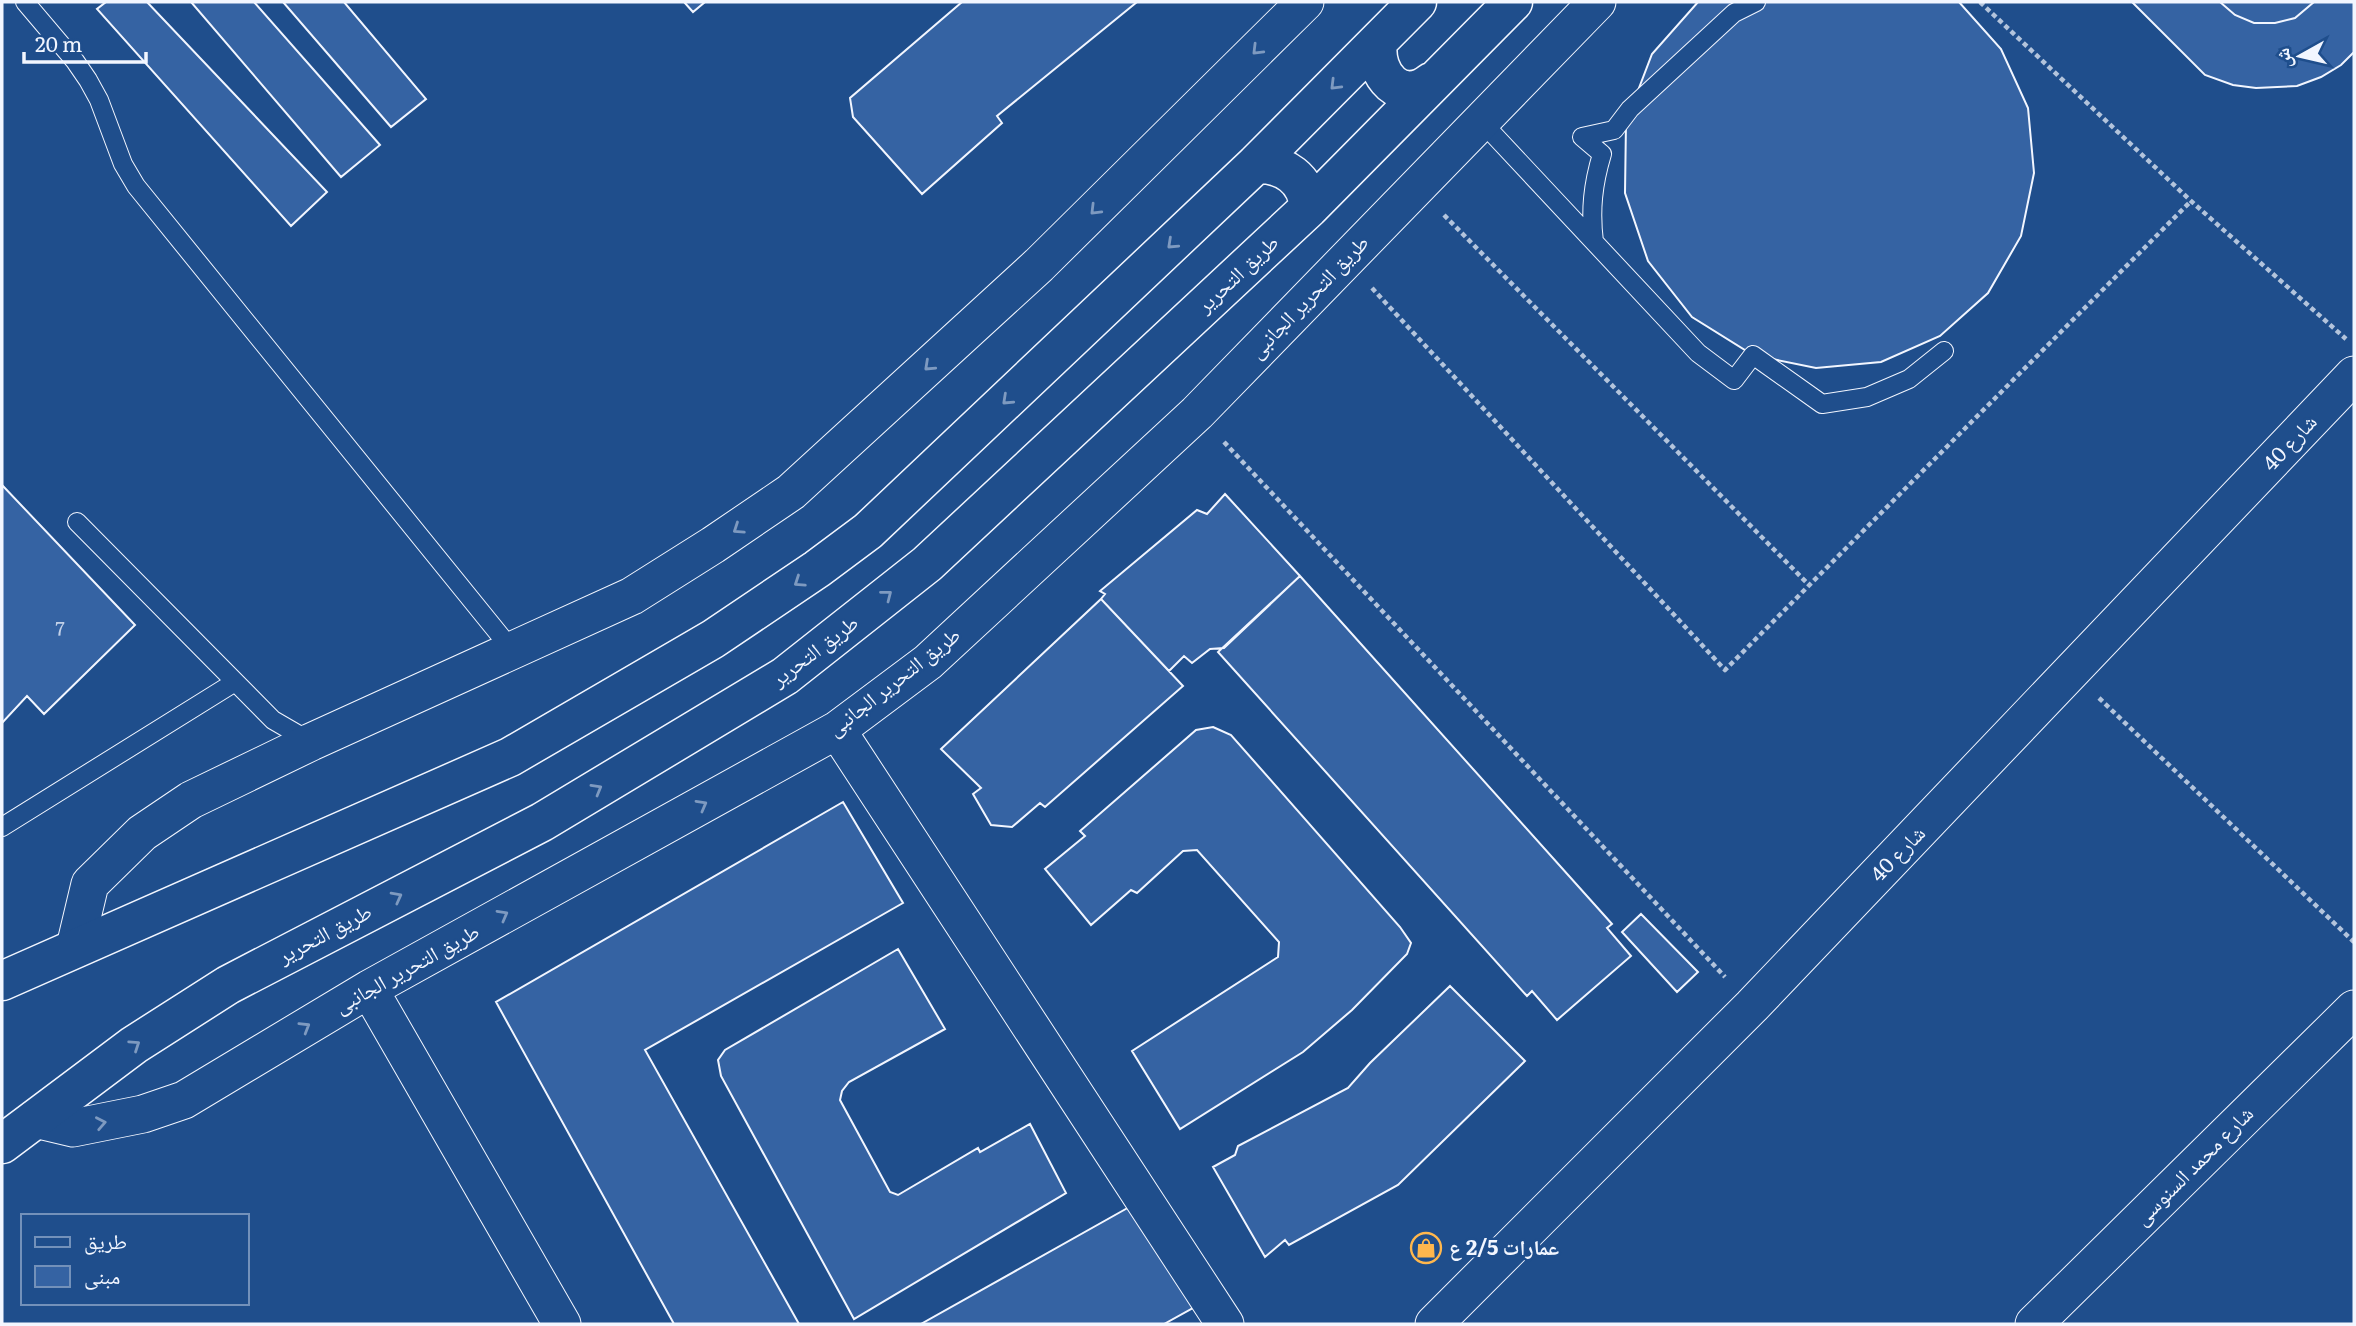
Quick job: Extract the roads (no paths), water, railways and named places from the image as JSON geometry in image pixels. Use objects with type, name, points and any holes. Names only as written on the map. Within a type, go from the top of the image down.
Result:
[{"type":"street","points":[[75,947],[90,884],[142,833],[191,800],[311,742],[632,596],[791,492],[1039,265],[1305,2]]},
{"type":"street","points":[[2,981],[510,757],[713,639],[817,569],[868,531],[1256,164],[1418,2]]},
{"type":"street","name":"طريق التحرير","points":[[2,1144],[134,1045],[228,985],[542,822],[785,676],[927,564],[1309,208],[1513,2]]},
{"type":"street","name":"طريق التحرير الجانبى","points":[[34,1119],[73,1128],[144,1114],[184,1100],[369,989],[837,730],[928,662],[1196,413],[1597,2]]},
{"type":"street","points":[[1378,43],[1376,55],[1379,67],[1385,78],[1395,86],[1408,91],[1420,91],[1432,82]]},
{"type":"street","points":[[1256,164],[1270,163],[1283,167],[1294,175],[1303,185],[1309,208]]},
{"type":"street","name":"شارع 40","points":[[1434,1324],[1752,1006],[2354,375]]},
{"type":"street","points":[[837,730],[1225,1324]]},
{"type":"street","points":[[369,989],[562,1324]]},
{"type":"street","name":"شارع محمد السنوسى","points":[[2034,1324],[2354,1009]]},
{"type":"lane","points":[[25,2],[88,80],[99,100],[123,164],[136,186],[512,650]]},
{"type":"lane","points":[[1594,242],[1592,200],[1594,179],[1602,154],[1582,137],[1614,130],[1630,109],[1734,13],[1756,2]]},
{"type":"lane","points":[[1480,120],[1698,353],[1734,380],[1753,355],[1822,404],[1867,397],[1909,379],[1944,351]]},
{"type":"lane","points":[[77,522],[273,720],[311,742]]},
{"type":"lane","points":[[2,827],[235,682]]},
{"type":"place","name":"عمارات 2/5 ع","points":[[1426,1248]]}]
